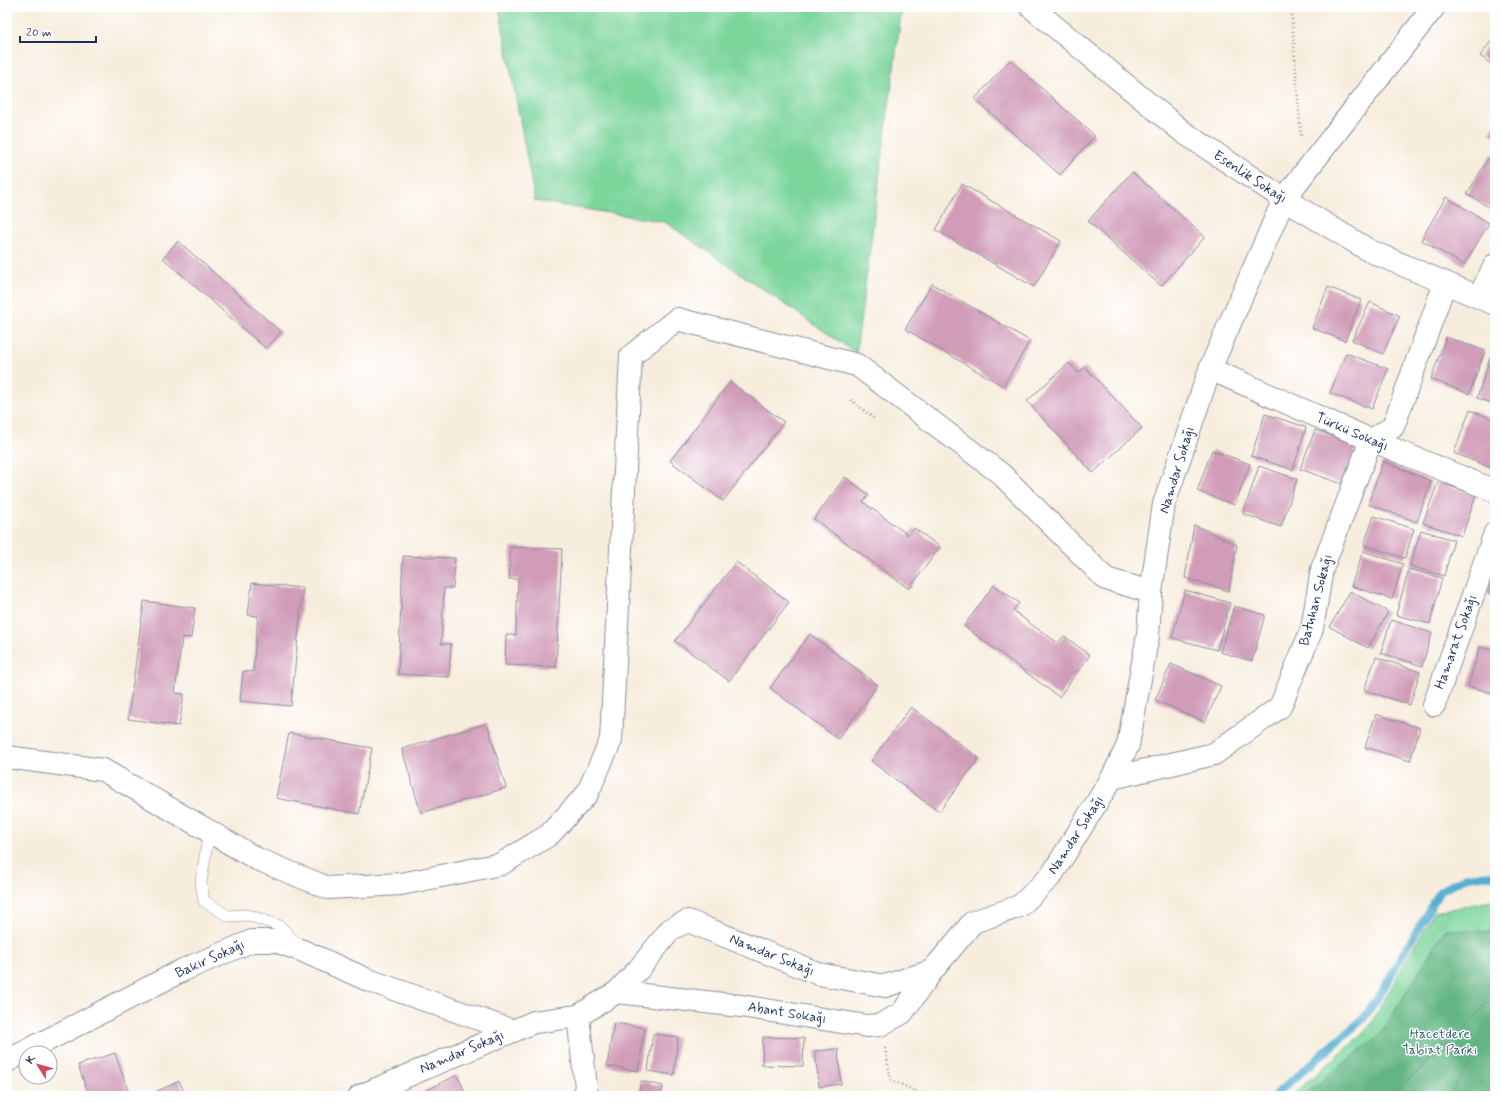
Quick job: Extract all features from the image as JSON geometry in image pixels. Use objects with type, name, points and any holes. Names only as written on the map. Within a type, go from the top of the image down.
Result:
[{"type":"street","name":"Esenlik Sokağı","points":[[1031,7],[1182,132],[1284,199],[1370,251],[1487,300]]},
{"type":"street","name":"Namdar Sokağı","points":[[360,1096],[534,1022],[578,1016],[617,992],[638,970],[672,928],[688,921],[820,974],[885,986],[932,971],[973,922],[1020,906],[1051,876],[1112,778],[1128,745],[1148,635],[1151,592],[1164,504],[1210,369],[1284,199],[1434,7]]},
{"type":"street","points":[[1487,300],[1495,265]]},
{"type":"street","points":[[1371,440],[1393,427],[1445,283]]},
{"type":"street","points":[[7,757],[103,770],[256,860],[328,888],[401,884],[501,864],[549,835],[587,794],[611,740],[631,356],[677,319],[857,365],[1002,474],[1106,579],[1151,592]]},
{"type":"street","name":"Türkü Sokağı","points":[[1210,369],[1371,440],[1495,490]]},
{"type":"street","name":"Batuhan Sokağı","points":[[1112,778],[1214,754],[1280,707],[1312,629],[1322,568],[1371,440]]},
{"type":"street","name":"Hamarat Sokağı","points":[[1434,705],[1495,533]]},
{"type":"street","name":"Bakır Sokağı","points":[[7,1061],[183,970],[252,941],[274,941],[303,951],[368,980],[513,1031]]},
{"type":"street","name":"Abant Sokağı","points":[[617,992],[741,1006],[867,1026],[880,1025],[902,1013],[932,971]]},
{"type":"street","points":[[578,1016],[587,1096]]},
{"type":"lane","points":[[209,832],[201,882],[204,900],[228,916],[248,915],[280,926],[303,951]]},
{"type":"path","points":[[1291,7],[1304,174]]},
{"type":"path","points":[[850,400],[875,419]]},
{"type":"path","points":[[1390,1096],[1495,993]]},
{"type":"path","points":[[1452,1096],[1495,1000]]},
{"type":"path","points":[[880,1025],[891,1080],[924,1096]]},
{"type":"green space","points":[[499,7],[902,7],[856,353],[665,222],[535,201]]},
{"type":"green space","name":"Hacetdere Tabiat Parkı","points":[[1492,901],[1495,903],[1495,1096],[1291,1096],[1367,1030],[1434,912]]},
{"type":"green space","name":"Hacetdere Tabiat Parkı","points":[[1445,929],[1495,932],[1495,1096],[1302,1096],[1381,1034]]},
{"type":"building","points":[[1495,36],[1495,67],[1480,56]]},
{"type":"building","points":[[1010,60],[1095,136],[1060,175],[975,99]]},
{"type":"building","points":[[1495,124],[1495,136],[1490,133]]},
{"type":"building","points":[[1491,154],[1495,157],[1495,211],[1467,194]]},
{"type":"building","points":[[1132,172],[1205,237],[1161,286],[1088,221]]},
{"type":"building","points":[[962,184],[1061,241],[1034,287],[936,230]]},
{"type":"building","points":[[1446,197],[1489,223],[1464,265],[1421,240]]},
{"type":"building","points":[[178,241],[281,332],[266,349],[163,258]]},
{"type":"building","points":[[932,284],[1030,341],[1003,386],[905,329]]},
{"type":"building","points":[[1328,287],[1361,300],[1345,341],[1312,328]]},
{"type":"building","points":[[1370,302],[1400,316],[1383,354],[1352,340]]},
{"type":"building","points":[[1446,337],[1485,351],[1469,394],[1431,379]]},
{"type":"building","points":[[1346,353],[1388,369],[1372,409],[1330,393]]},
{"type":"building","points":[[1490,358],[1495,359],[1495,404],[1477,398]]},
{"type":"building","points":[[1069,363],[1078,373],[1085,367],[1142,428],[1093,473],[1027,401]]},
{"type":"building","points":[[730,382],[784,422],[723,501],[670,461]]},
{"type":"building","points":[[1470,410],[1495,420],[1494,469],[1454,453]]},
{"type":"building","points":[[1265,414],[1306,427],[1293,470],[1251,456]]},
{"type":"building","points":[[1315,430],[1357,445],[1342,484],[1300,469]]},
{"type":"building","points":[[1212,450],[1250,464],[1235,505],[1197,491]]},
{"type":"building","points":[[1383,461],[1431,481],[1417,522],[1368,504]]},
{"type":"building","points":[[1259,466],[1297,479],[1281,527],[1243,514]]},
{"type":"building","points":[[845,477],[869,495],[863,502],[908,535],[914,528],[940,547],[909,589],[814,519]]},
{"type":"building","points":[[1438,482],[1476,495],[1462,536],[1423,523]]},
{"type":"building","points":[[1374,516],[1414,529],[1405,558],[1364,545]]},
{"type":"building","points":[[1194,525],[1237,545],[1229,591],[1185,578]]},
{"type":"building","points":[[1421,530],[1454,540],[1444,576],[1410,566]]},
{"type":"building","points":[[511,547],[562,549],[556,667],[505,665],[506,635],[516,635],[518,579],[509,579]]},
{"type":"building","points":[[1363,551],[1403,564],[1392,599],[1351,586]]},
{"type":"building","points":[[403,556],[455,558],[453,588],[444,588],[441,644],[451,644],[449,677],[398,674]]},
{"type":"building","points":[[736,562],[789,602],[729,681],[675,641]]},
{"type":"building","points":[[1409,569],[1442,578],[1430,624],[1396,615]]},
{"type":"building","points":[[1495,570],[1495,596],[1488,593]]},
{"type":"building","points":[[252,583],[303,588],[291,706],[240,701],[243,671],[253,672],[258,616],[248,615]]},
{"type":"building","points":[[994,585],[1019,603],[1013,610],[1028,622],[1058,643],[1064,636],[1090,655],[1059,697],[964,626]]},
{"type":"building","points":[[1185,590],[1230,603],[1217,650],[1172,638]]},
{"type":"building","points":[[1350,591],[1388,612],[1368,648],[1330,627]]},
{"type":"building","points":[[144,601],[195,608],[191,638],[182,637],[175,693],[184,694],[179,726],[128,719]]},
{"type":"building","points":[[1234,606],[1265,615],[1252,661],[1220,652]]},
{"type":"building","points":[[1391,620],[1432,633],[1422,666],[1381,653]]},
{"type":"building","points":[[810,634],[878,685],[838,739],[770,688]]},
{"type":"building","points":[[1480,647],[1495,651],[1495,694],[1468,686]]},
{"type":"building","points":[[1376,657],[1420,672],[1410,705],[1364,690]]},
{"type":"building","points":[[1171,664],[1221,686],[1205,722],[1155,700]]},
{"type":"building","points":[[911,707],[979,758],[939,812],[871,761]]},
{"type":"building","points":[[1376,714],[1420,728],[1410,761],[1365,747]]},
{"type":"building","points":[[487,723],[506,788],[421,813],[402,749]]},
{"type":"building","points":[[289,733],[372,748],[359,814],[276,798]]},
{"type":"building","points":[[614,1023],[645,1028],[638,1071],[607,1066]]},
{"type":"building","points":[[653,1034],[678,1037],[674,1075],[648,1071]]},
{"type":"building","points":[[763,1037],[804,1038],[803,1066],[762,1065]]},
{"type":"building","points":[[838,1049],[841,1084],[819,1087],[815,1051]]},
{"type":"building","points":[[115,1053],[129,1093],[120,1096],[89,1096],[78,1065]]},
{"type":"building","points":[[457,1075],[467,1096],[423,1096],[421,1093]]},
{"type":"building","points":[[179,1081],[186,1096],[147,1096]]},
{"type":"building","points":[[641,1081],[663,1086],[661,1096],[638,1096]]},
{"type":"waterway","points":[[1274,1096],[1363,1019],[1377,999],[1440,891],[1466,877],[1495,875]]}]
